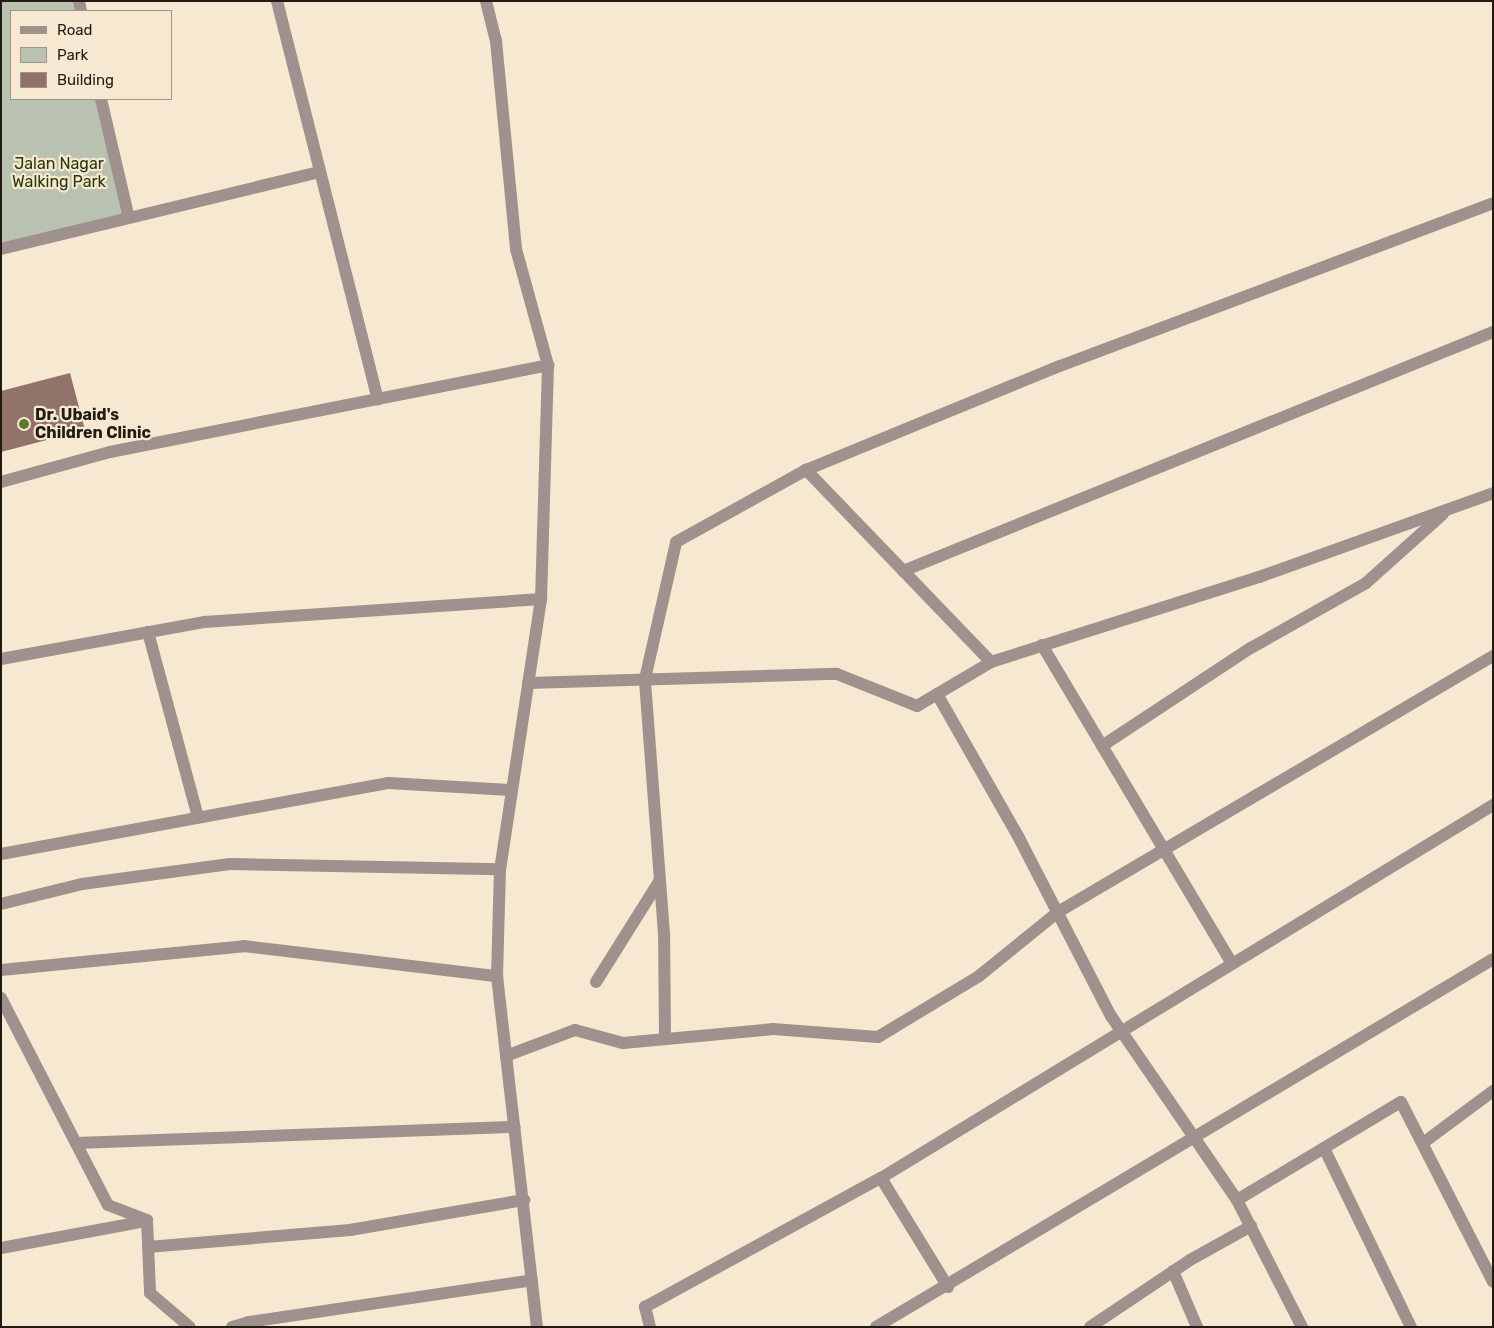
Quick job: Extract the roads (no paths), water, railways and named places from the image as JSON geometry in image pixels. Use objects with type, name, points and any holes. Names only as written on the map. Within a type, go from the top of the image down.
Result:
[{"type":"street","points":[[277,1],[378,399]]},
{"type":"street","points":[[486,1],[496,41],[516,249],[548,365],[541,599],[500,869],[497,976],[538,1327]]},
{"type":"street","points":[[101,100],[129,218]]},
{"type":"street","points":[[1,249],[320,172]]},
{"type":"street","points":[[665,1039],[660,880],[645,679],[676,542],[806,470],[1060,366],[1493,203]]},
{"type":"street","points":[[903,571],[1493,332]]},
{"type":"street","points":[[1,482],[110,452],[548,365]]},
{"type":"street","points":[[806,470],[990,662]]},
{"type":"street","points":[[528,684],[837,674],[917,706],[990,662],[1259,577],[1493,493]]},
{"type":"street","points":[[1102,746],[1249,649],[1366,583],[1449,509]]},
{"type":"street","points":[[1,659],[204,622],[541,599]]},
{"type":"street","points":[[148,632],[198,817]]},
{"type":"street","points":[[1042,645],[1232,964]]},
{"type":"street","points":[[506,1056],[575,1030],[623,1043],[773,1029],[878,1037],[978,976],[1058,912],[1493,656]]},
{"type":"street","points":[[937,694],[1122,1032],[1192,1138],[1237,1200],[1302,1327]]},
{"type":"street","points":[[1,854],[388,783],[511,790]]},
{"type":"street","points":[[650,1327],[644,1307],[881,1178],[1493,805]]},
{"type":"street","points":[[1,904],[82,884],[230,864],[500,869]]},
{"type":"street","points":[[596,982],[660,880]]},
{"type":"street","points":[[1,970],[244,946],[497,976]]},
{"type":"street","points":[[876,1327],[948,1288],[1192,1138],[1493,959]]},
{"type":"street","points":[[1,998],[108,1205],[147,1220]]},
{"type":"street","points":[[1423,1143],[1493,1091]]},
{"type":"street","points":[[1237,1200],[1401,1102],[1493,1282]]},
{"type":"street","points":[[76,1143],[515,1127]]},
{"type":"street","points":[[1324,1148],[1411,1327]]},
{"type":"street","points":[[881,1178],[948,1288]]},
{"type":"street","points":[[148,1247],[350,1230],[524,1200]]},
{"type":"street","points":[[147,1220],[150,1293],[190,1327]]},
{"type":"street","points":[[1,1248],[147,1220]]},
{"type":"street","points":[[1098,1325],[1173,1271],[1251,1226]]},
{"type":"street","points":[[1173,1271],[1197,1327]]},
{"type":"street","points":[[232,1327],[532,1280]]},
{"type":"place","name":"Dr. Ubaid's Children Clinic","points":[[24,424]]},
{"type":"park label","name":"Jalan Nagar Walking Park","points":[[59,173]]}]
